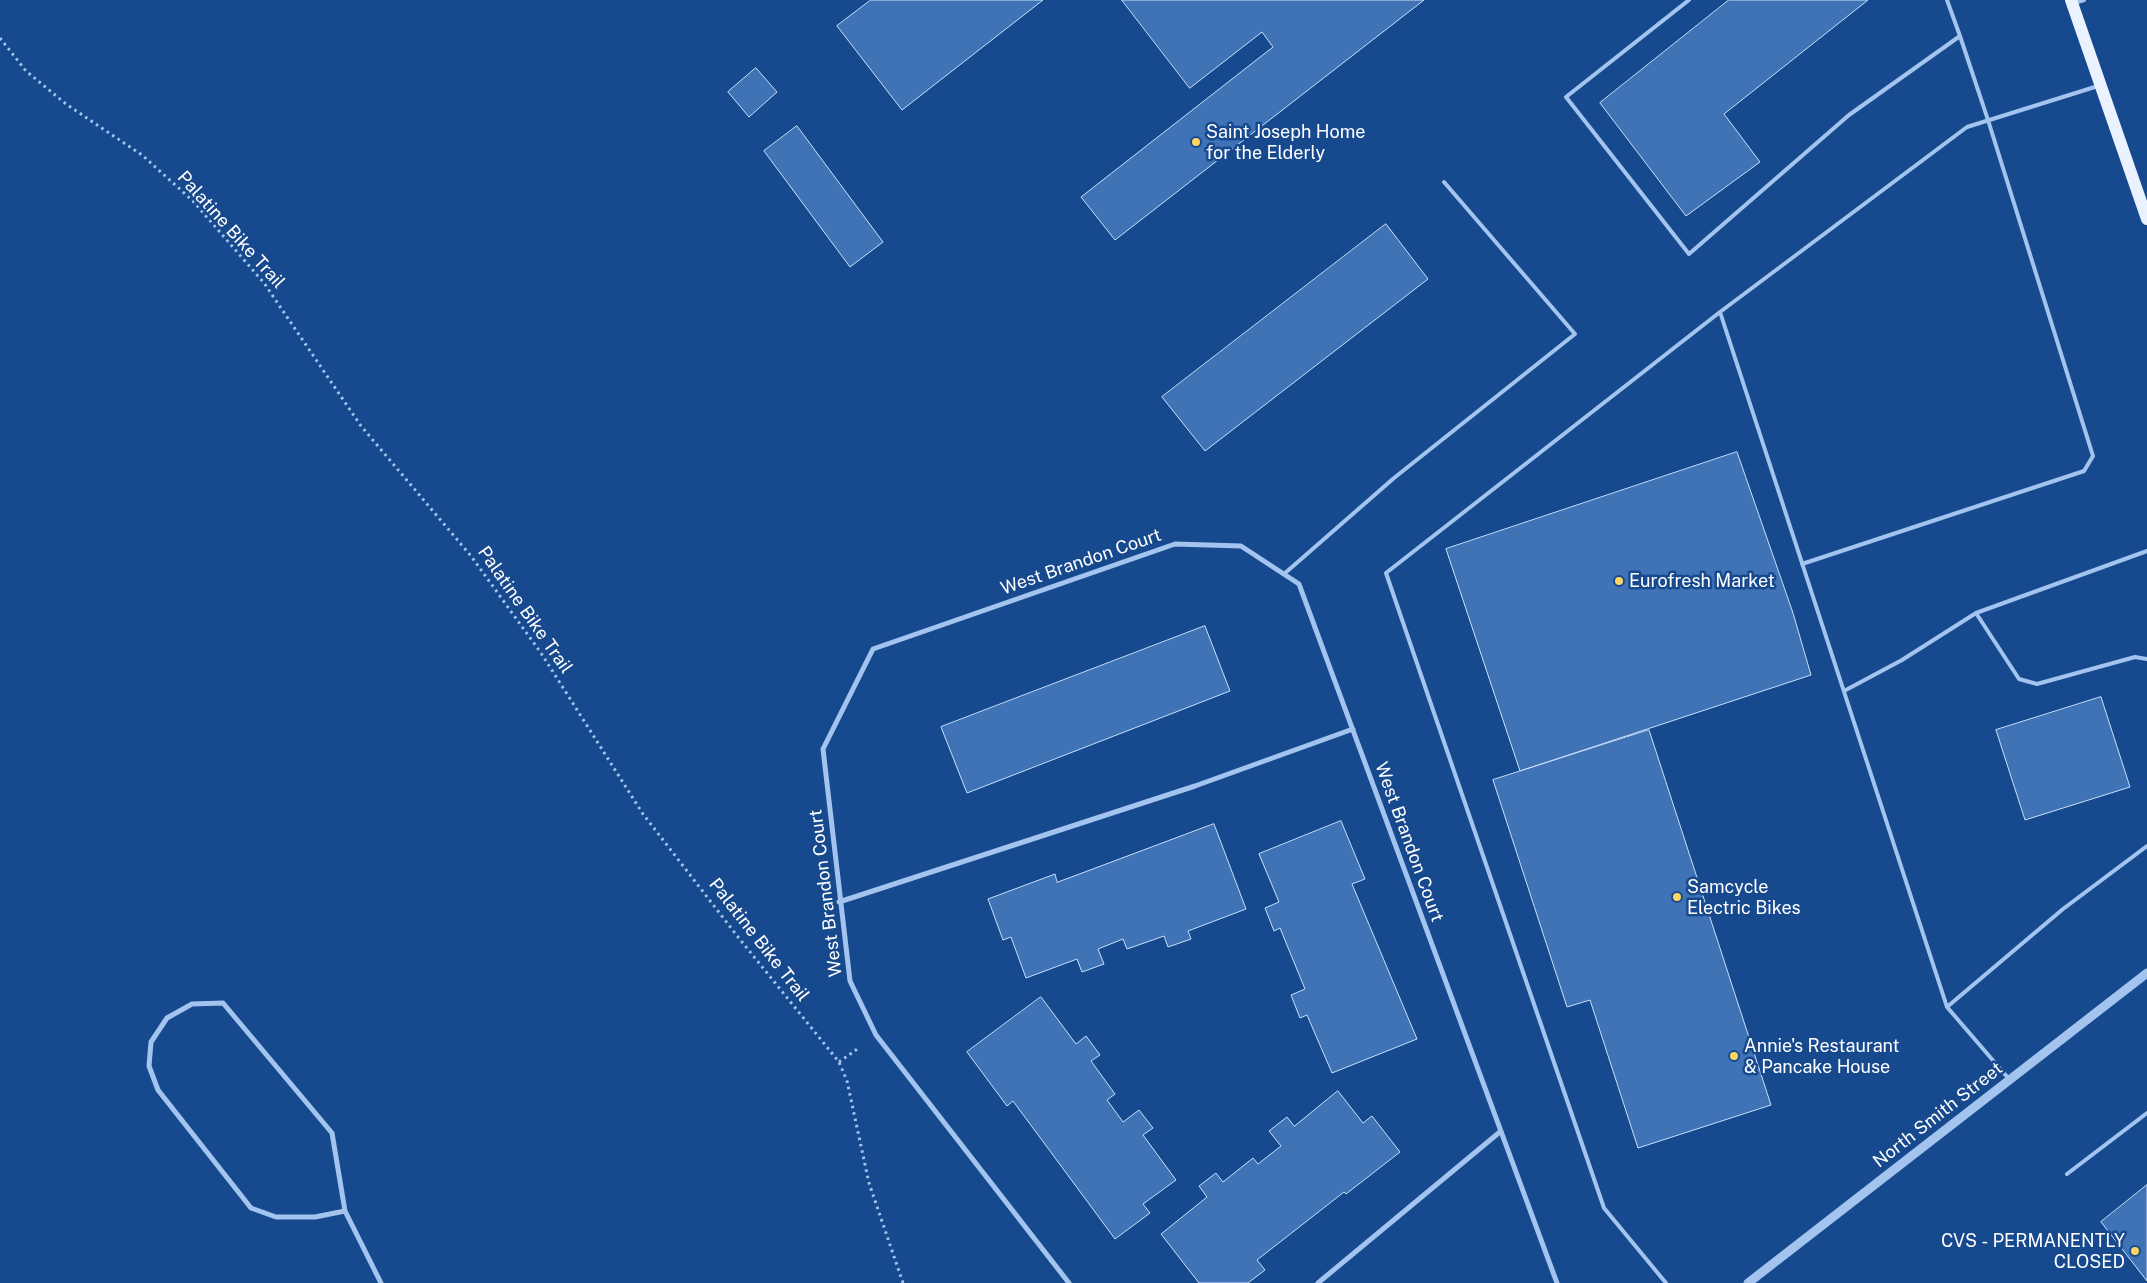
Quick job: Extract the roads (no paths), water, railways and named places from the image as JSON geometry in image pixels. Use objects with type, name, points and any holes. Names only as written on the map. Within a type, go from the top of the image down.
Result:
[{"type":"main road","points":[[2076,1],[2101,85],[2144,201],[2147,219]]},
{"type":"street","name":"West Brandon Court","points":[[1070,1283],[876,1035],[850,981],[839,902],[823,749],[873,649],[1175,544],[1241,546],[1299,584],[1557,1283]]},
{"type":"street","points":[[839,902],[1194,786],[1353,729]]},
{"type":"street","name":"North Smith Street","points":[[1748,1283],[2147,973]]},
{"type":"street","points":[[345,1211],[314,1217],[276,1217],[251,1208],[158,1090],[149,1066],[151,1042],[167,1018],[192,1004],[223,1004],[332,1133],[345,1211],[381,1283]]},
{"type":"street","points":[[1318,1283],[1501,1131]]},
{"type":"lane","points":[[1689,0],[1566,98],[1689,254],[1849,115],[1960,36]]},
{"type":"lane","points":[[1802,564],[2084,471],[2092,456],[1988,120],[1948,0]]},
{"type":"lane","points":[[1666,1283],[1604,1208],[1386,573],[1720,312],[1966,127],[2101,85]]},
{"type":"lane","points":[[1284,574],[1394,478],[1575,334],[1444,182]]},
{"type":"lane","points":[[1720,312],[1947,1007],[2010,1080]]},
{"type":"lane","points":[[1844,691],[1902,660],[1976,614],[2147,551]]},
{"type":"lane","points":[[1976,614],[2019,679],[2037,684],[2135,657],[2147,659]]},
{"type":"lane","points":[[1947,1007],[2063,909],[2147,846]]},
{"type":"lane","points":[[2067,1174],[2147,1113]]},
{"type":"place","name":"Saint Joseph Home for the Elderly","points":[[1196,142]]},
{"type":"place","name":"Eurofresh Market","points":[[1619,581]]},
{"type":"place","name":"Samcycle Electric Bikes","points":[[1677,897]]},
{"type":"place","name":"Annie's Restaurant & Pancake House","points":[[1734,1056]]},
{"type":"place","name":"CVS - PERMANENTLY CLOSED","points":[[2135,1251]]}]
